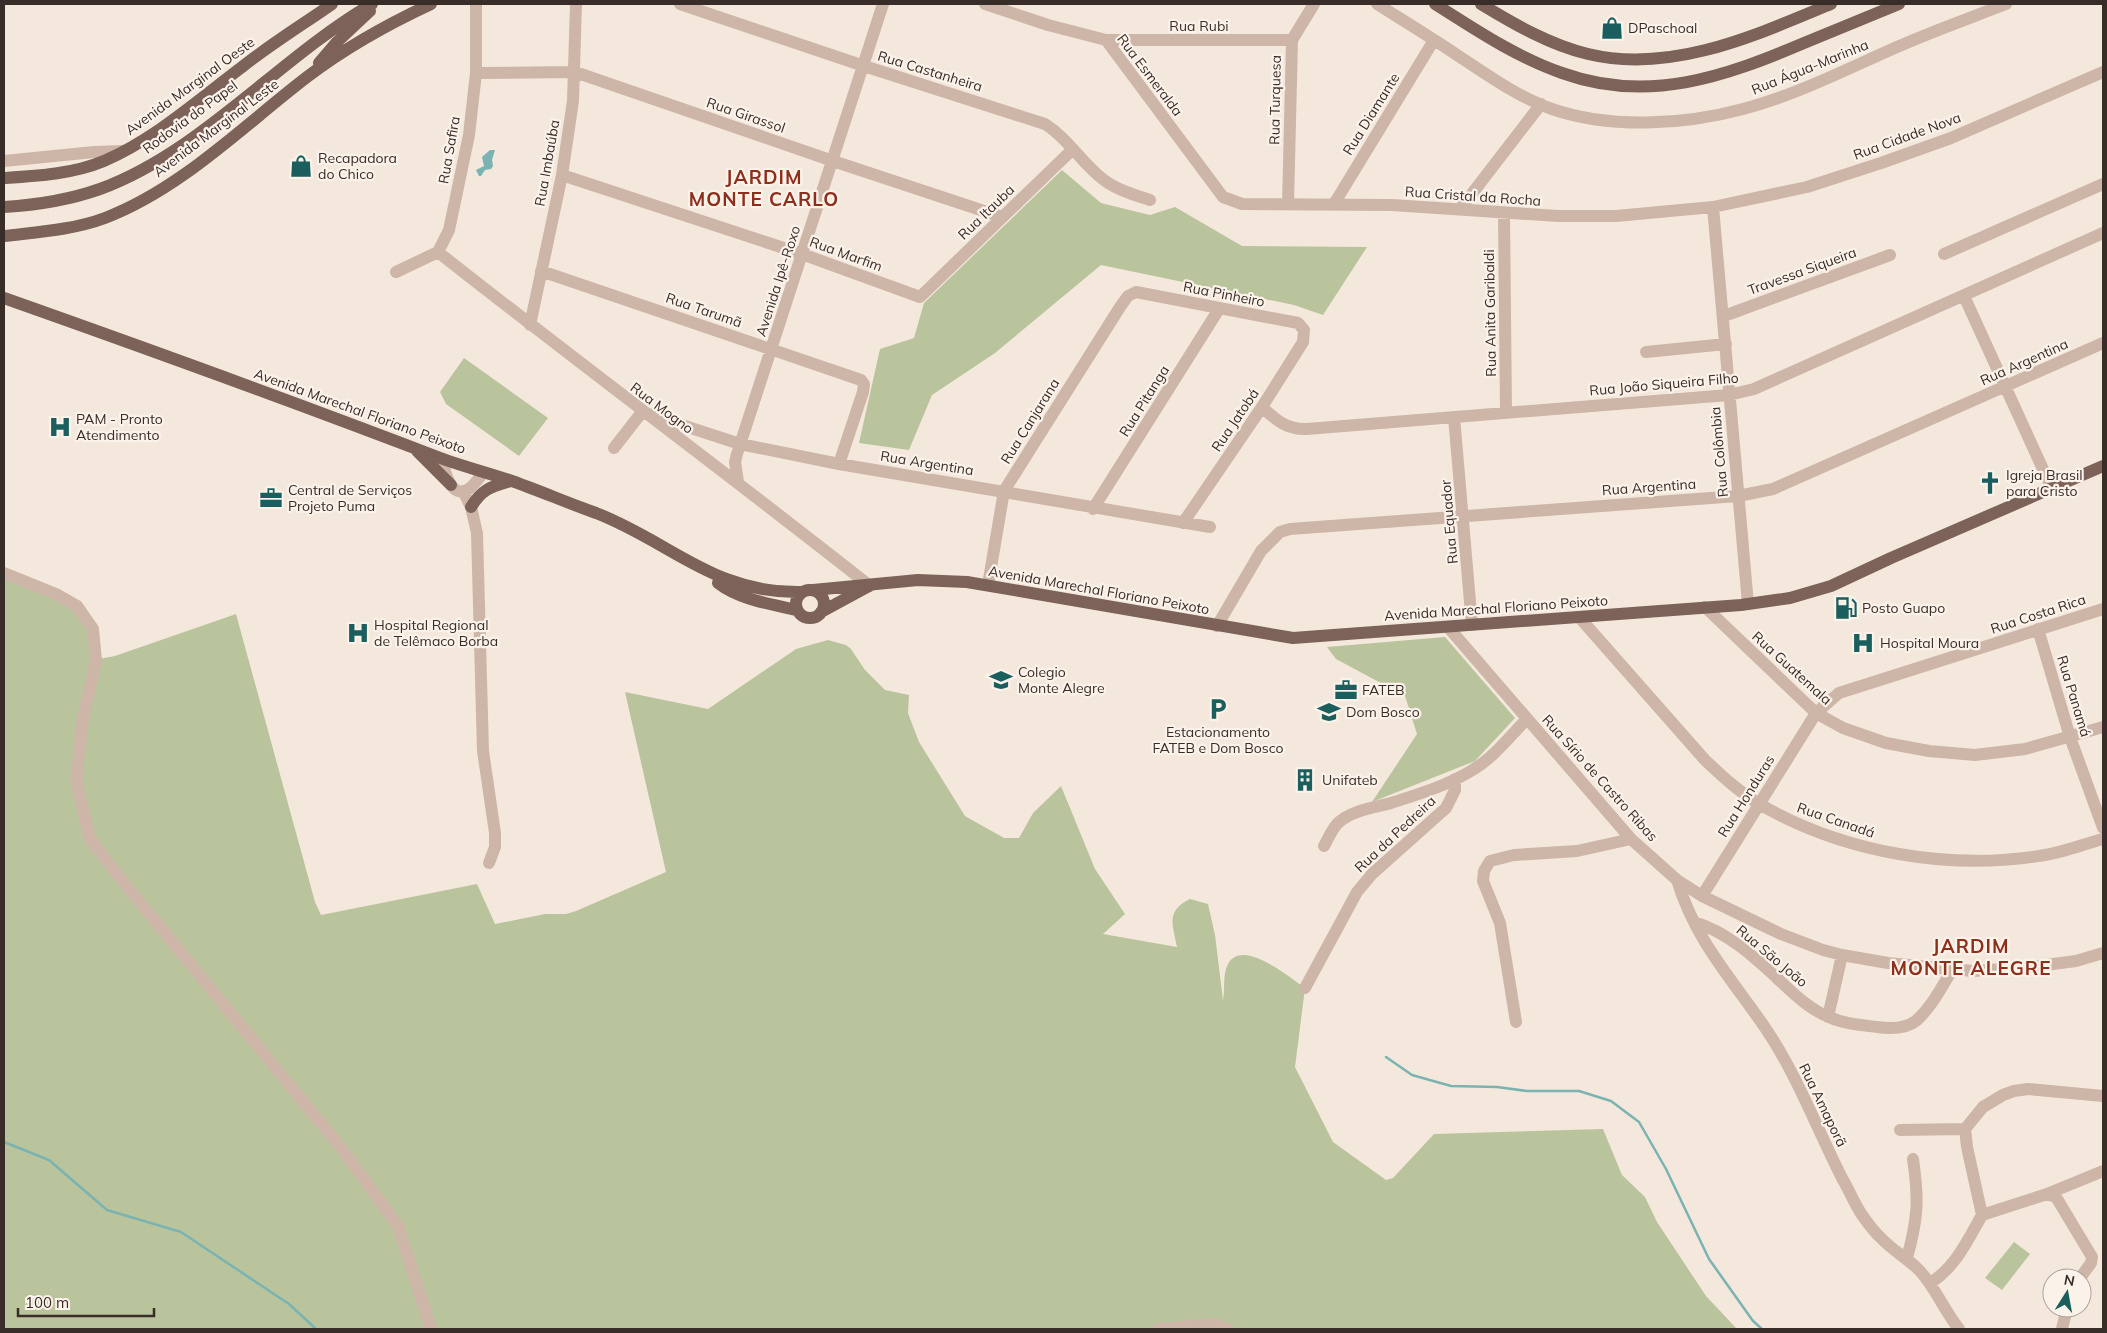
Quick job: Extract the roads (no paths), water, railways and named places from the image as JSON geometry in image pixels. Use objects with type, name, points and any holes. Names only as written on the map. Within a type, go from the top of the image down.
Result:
[{"type":"main road","name":"Avenida Marginal Oeste","points":[[302,25],[318,4]]},
{"type":"main road","name":"Avenida Marginal Oeste","points":[[4,178],[58,173],[93,165],[123,152],[179,115],[244,65],[332,4]]},
{"type":"main road","name":"Rodovia do Papel","points":[[4,207],[32,205],[78,196],[102,188],[153,164],[203,130],[333,28],[372,4]]},
{"type":"main road","points":[[308,76],[338,42],[378,4]]},
{"type":"main road","name":"Avenida Marginal Leste","points":[[4,236],[82,225],[127,209],[201,161],[308,76],[391,22],[431,4]]},
{"type":"main road","points":[[1435,4],[1496,43],[1542,65],[1586,80],[1643,87],[1667,86],[1720,76],[1758,63],[1899,4]]},
{"type":"main road","points":[[1481,4],[1518,26],[1569,48],[1589,54],[1643,58],[1673,57],[1707,50],[1754,36],[1831,4]]},
{"type":"main road","name":"Avenida Marechal Floriano Peixoto","points":[[4,298],[177,359],[443,459],[511,481],[602,516],[699,568],[743,586],[761,590],[812,591],[842,586],[870,586],[918,580],[947,580],[988,585],[1293,638],[1705,608],[1790,598],[1832,586],[1891,558],[2103,466]]},
{"type":"main road","points":[[414,447],[451,485]]},
{"type":"main road","points":[[471,507],[481,493],[487,489],[511,481]]},
{"type":"main road","name":"Avenida Marechal Floriano Peixoto","points":[[699,568],[721,585],[734,592],[797,610]]},
{"type":"main road","name":"Avenida Marechal Floriano Peixoto","points":[[821,612],[870,586]]},
{"type":"main road","points":[[812,591],[820,594],[824,601],[821,612],[815,617],[807,618],[797,610],[796,599],[812,591],[842,602]]},
{"type":"street","name":"Rua Safira","points":[[438,252],[449,230],[468,135],[476,73],[476,4]]},
{"type":"street","name":"Rua Imbaúba","points":[[530,326],[562,175],[575,72],[576,4]]},
{"type":"street","name":"Rua Castanheira","points":[[680,4],[864,66],[1031,118],[1057,131],[1093,172],[1105,182],[1150,200]]},
{"type":"street","name":"Avenida Ipê-Roxo","points":[[738,482],[735,462],[740,444],[883,4]]},
{"type":"street","name":"Rua Esmeralda","points":[[985,4],[1048,25],[1106,40],[1223,197],[1231,201]]},
{"type":"street","name":"Rua Turquesa","points":[[1288,204],[1292,40],[1314,4]]},
{"type":"street","name":"Rua Água-Marinha","points":[[1376,4],[1497,81],[1541,104],[1579,116],[1606,121],[1642,122],[1686,119],[1742,109],[1783,96],[1906,43],[2006,4]]},
{"type":"street","name":"Rua Rubi","points":[[1106,40],[1292,40]]},
{"type":"street","name":"Rua Diamante","points":[[1334,204],[1434,40]]},
{"type":"street","name":"Rua Girassol","points":[[476,73],[575,72],[833,162],[1002,217]]},
{"type":"street","name":"Rua Cidade Nova","points":[[1713,207],[1807,186],[1881,163],[1951,138],[2103,72]]},
{"type":"street","points":[[1461,208],[1541,104]]},
{"type":"street","name":"Rua Itauba","points":[[920,297],[1073,149]]},
{"type":"street","points":[[4,160],[94,152],[123,152]]},
{"type":"street","name":"Rua Marfim","points":[[562,175],[802,254],[920,297]]},
{"type":"street","points":[[1944,254],[2103,184]]},
{"type":"street","name":"Rua Cristal da Rocha","points":[[1231,201],[1242,204],[1334,204],[1461,208],[1504,214],[1616,216],[1713,207]]},
{"type":"street","name":"Rua Colômbia","points":[[1713,207],[1748,604]]},
{"type":"street","name":"Rua Anita Garibaldi","points":[[1504,214],[1506,412]]},
{"type":"street","name":"Rua João Siqueira Filho","points":[[1262,407],[1283,425],[1296,430],[1729,395],[1754,389],[2103,233]]},
{"type":"street","points":[[396,272],[438,252]]},
{"type":"street","name":"Rua Mogno","points":[[438,252],[530,326],[642,412],[738,482],[870,586]]},
{"type":"street","name":"Travessa Siqueira","points":[[1724,316],[1890,254]]},
{"type":"street","name":"Rua Tarumã","points":[[541,271],[857,378],[864,384],[863,392],[839,464]]},
{"type":"street","name":"Rua Pinheiro","points":[[1136,292],[1298,323],[1304,330]]},
{"type":"street","name":"Rua Canjarana","points":[[988,585],[1004,491],[1120,306],[1128,296],[1136,292]]},
{"type":"street","points":[[1964,296],[2052,489]]},
{"type":"street","name":"Rua Pitanga","points":[[1093,509],[1220,309]]},
{"type":"street","name":"Rua Jatobá","points":[[1183,524],[1262,407],[1303,342],[1304,330]]},
{"type":"street","name":"Rua Argentina","points":[[1217,626],[1261,551],[1280,532],[1290,529],[1738,496],[1773,489],[1793,482],[2103,343]]},
{"type":"street","points":[[1646,352],[1726,344]]},
{"type":"street","points":[[614,448],[642,412]]},
{"type":"street","name":"Rua Argentina","points":[[642,412],[740,444],[839,464],[1210,528]]},
{"type":"street","name":"Rua Equador","points":[[1454,417],[1472,626]]},
{"type":"street","points":[[443,459],[444,471],[451,485],[463,491],[471,507],[476,533],[483,751],[495,833],[495,847],[489,863]]},
{"type":"street","points":[[463,491],[469,489],[483,473]]},
{"type":"street","points":[[4,572],[56,594],[78,606],[93,629],[96,660],[83,719],[76,780],[90,839],[126,886],[342,1149],[398,1226],[431,1329]]},
{"type":"street","name":"Rua Guatemala","points":[[1705,608],[1816,713],[1842,728],[1886,743],[1929,751],[1975,755],[2025,749],[2103,727]]},
{"type":"street","name":"Rua Costa Rica","points":[[1816,713],[1839,693],[2103,609]]},
{"type":"street","name":"Rua Canadá","points":[[1580,617],[1705,760],[1728,781],[1760,804],[1799,825],[1834,838],[1867,847],[1919,857],[1957,860],[2006,860],[2047,855],[2103,839]]},
{"type":"street","name":"Rua Sírio de Castro Ribas","points":[[1448,627],[1631,839],[1677,880],[1702,896],[1781,934],[1842,955],[1952,970],[2022,968],[2076,961],[2103,953]]},
{"type":"street","name":"Rua Panamá","points":[[2038,629],[2070,737],[2103,828]]},
{"type":"street","name":"Rua Honduras","points":[[1702,896],[1816,713]]},
{"type":"street","name":"Rua da Pedreira","points":[[1324,846],[1336,825],[1344,818],[1360,811],[1411,797],[1474,769],[1488,758],[1527,719]]},
{"type":"street","name":"Rua da Pedreira","points":[[1304,988],[1358,892],[1372,874],[1446,808],[1455,790],[1455,779]]},
{"type":"street","points":[[1516,1022],[1500,923],[1483,881],[1484,871],[1490,861],[1514,855],[1577,851],[1631,839]]},
{"type":"street","name":"Rua Amaporã","points":[[1677,880],[1704,942],[1771,1038],[1862,1214],[1881,1238],[1907,1258],[1930,1283],[1959,1329]]},
{"type":"street","name":"Rua São João","points":[[1694,922],[1707,926],[1729,938],[1751,954],[1794,995],[1828,1017],[1860,1025],[1889,1028],[1902,1027],[1916,1021],[1929,1006],[1952,970]]},
{"type":"street","points":[[1828,1017],[1842,955]]},
{"type":"street","points":[[1982,1215],[1967,1147],[1965,1129],[1983,1107],[2014,1091],[2028,1089],[2103,1096]]},
{"type":"street","points":[[1900,1130],[1965,1129]]},
{"type":"street","points":[[1907,1258],[1915,1233],[1918,1213],[1913,1159]]},
{"type":"street","points":[[1930,1283],[1945,1273],[1982,1215],[2047,1194],[2103,1171]]},
{"type":"street","points":[[2047,1194],[2056,1197],[2092,1257],[2092,1263],[2088,1268]]},
{"type":"street","points":[[1158,1329],[1214,1324],[1227,1329]]},
{"type":"water","points":[[490,150],[495,150],[492,160],[493,166],[479,176],[476,170],[484,166],[482,157]]},
{"type":"waterway","points":[[1386,1057],[1412,1075],[1451,1086],[1497,1087],[1527,1091],[1579,1091],[1611,1101],[1639,1122],[1666,1169],[1709,1259],[1753,1321],[1762,1329]]},
{"type":"waterway","points":[[4,1142],[49,1160],[107,1210],[181,1232],[289,1304],[316,1329]]},
{"type":"place","name":"DPaschoal","points":[[1612,28]]},
{"type":"place","name":"Recapadora do Chico","points":[[301,166]]},
{"type":"place","name":"PAM - Pronto Atendimento","points":[[60,427]]},
{"type":"place","name":"Igreja Brasil para Cristo","points":[[1990,483]]},
{"type":"place","name":"Central de Serviços Projeto Puma","points":[[271,498]]},
{"type":"place","name":"Posto Guapo","points":[[1846,608]]},
{"type":"place","name":"Hospital Regional de Telêmaco Borba","points":[[358,633]]},
{"type":"place","name":"Hospital Moura","points":[[1863,643]]},
{"type":"place","name":"Colegio Monte Alegre","points":[[1001,680]]},
{"type":"place","name":"FATEB","points":[[1346,690]]},
{"type":"place","name":"Estacionamento FATEB e Dom Bosco","points":[[1218,709]]},
{"type":"place","name":"Dom Bosco","points":[[1329,712]]},
{"type":"place","name":"Unifateb","points":[[1305,780]]},
{"type":"district","name":"JARDIM MONTE CARLO","points":[[764,188]]},
{"type":"district","name":"JARDIM MONTE ALEGRE","points":[[1971,957]]}]
